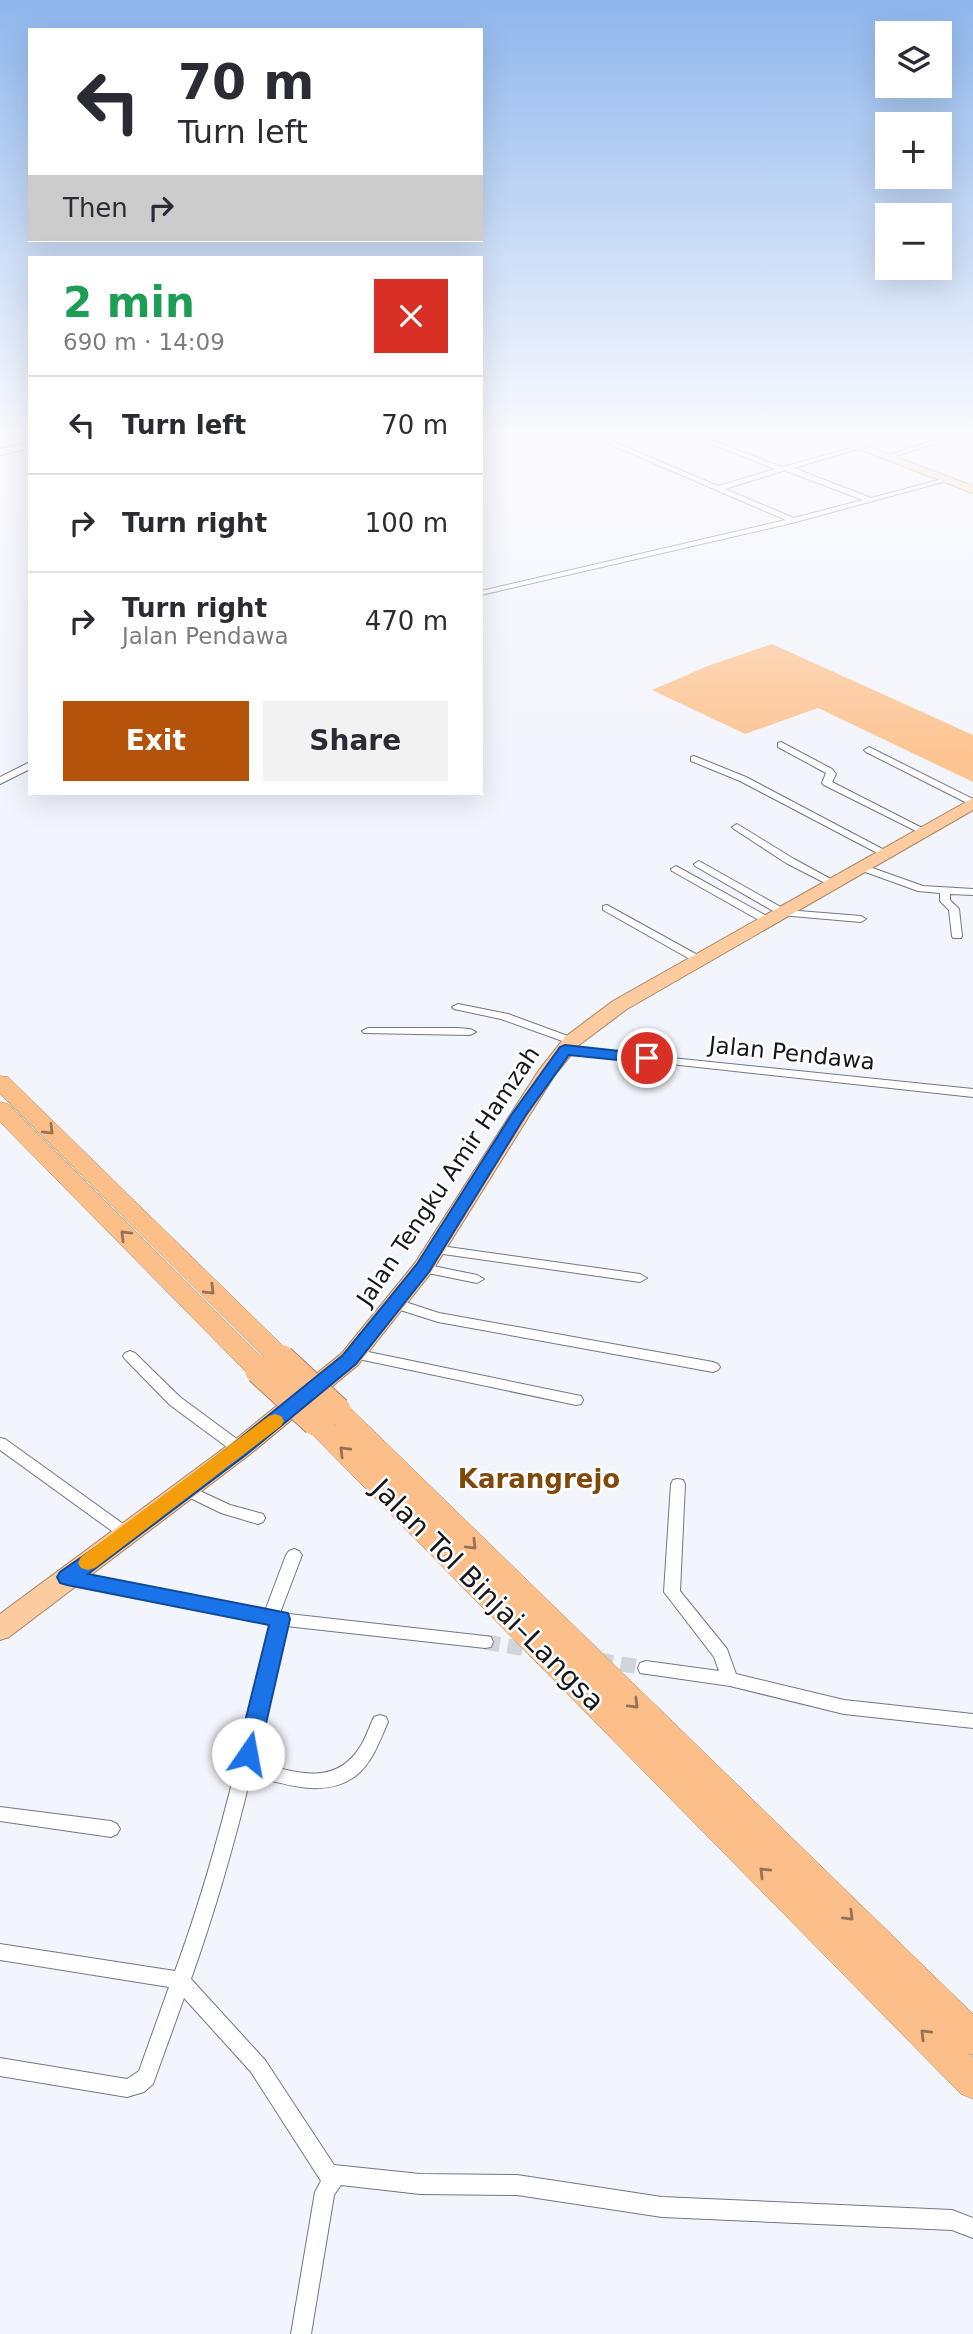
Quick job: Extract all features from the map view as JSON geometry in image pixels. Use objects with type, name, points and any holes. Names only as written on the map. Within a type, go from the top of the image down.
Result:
[{"type":"highway","name":"Jalan Tengku Amir Hamzah","points":[[0,1629],[240,1449],[354,1354],[423,1268],[519,1114],[569,1045],[607,1013],[973,803]]},
{"type":"highway","name":"Jalan Tol Binjai–Langsa","points":[[0,1082],[270,1364]]},
{"type":"highway","name":"Jalan Tol Binjai–Langsa","points":[[0,1110],[326,1416],[973,2038]]},
{"type":"highway","name":"Jalan Tol Binjai–Langsa","points":[[326,1416],[973,2082]]},
{"type":"street","points":[[483,593],[697,543]]},
{"type":"street","points":[[781,745],[829,771],[831,774],[827,783],[923,831]]},
{"type":"street","points":[[869,750],[973,803]]},
{"type":"street","points":[[694,759],[743,779],[885,853]]},
{"type":"street","points":[[0,781],[28,766]]},
{"type":"street","points":[[737,827],[790,861],[833,883]]},
{"type":"street","points":[[699,864],[776,917]]},
{"type":"street","points":[[861,867],[917,888],[973,892]]},
{"type":"street","points":[[676,869],[776,917],[861,919]]},
{"type":"street","points":[[945,892],[944,901],[954,909],[957,936]]},
{"type":"street","points":[[607,908],[699,960]]},
{"type":"street","name":"Jalan Pendawa","points":[[458,1007],[516,1020],[569,1045],[973,1093]]},
{"type":"street","points":[[368,1031],[438,1029],[469,1035],[478,1010]]},
{"type":"street","points":[[434,1249],[640,1278]]},
{"type":"street","points":[[423,1268],[477,1279]]},
{"type":"street","points":[[396,1304],[438,1317],[713,1367]]},
{"type":"street","points":[[354,1354],[576,1400]]},
{"type":"street","points":[[130,1356],[175,1401],[240,1449]]},
{"type":"street","points":[[0,1443],[128,1535]]},
{"type":"street","points":[[678,1485],[672,1592],[722,1654],[730,1679]]},
{"type":"street","points":[[185,1489],[226,1509],[258,1518]]},
{"type":"street","points":[[0,2067],[127,2088],[137,2085],[146,2077],[203,1920],[225,1848],[275,1619],[294,1555]]},
{"type":"street","points":[[67,1577],[275,1619],[485,1642]]},
{"type":"street","points":[[646,1668],[730,1679],[844,1707],[973,1721]]},
{"type":"street","points":[[245,1766],[305,1781],[333,1782],[346,1775],[363,1757],[380,1722]]},
{"type":"street","points":[[0,1814],[111,1829]]},
{"type":"street","points":[[0,1952],[179,1980],[258,2066],[333,2180]]},
{"type":"street","points":[[333,2180],[328,2174],[420,2184],[517,2185],[662,2207],[952,2220],[973,2228]]},
{"type":"street","points":[[300,2334],[325,2192],[333,2180]]},
{"type":"shaded area","points":[[772,644],[973,735],[973,782],[818,708],[745,734],[652,690],[710,665]]},
{"type":"tunnel","points":[[485,1642],[538,1651]]},
{"type":"tunnel","points":[[598,1660],[646,1668]]},
{"type":"slow traffic","points":[[88,1563],[275,1421]]},
{"type":"district","name":"Karangrejo","points":[[539,1479]]},
{"type":"route","points":[[248,1754],[280,1619],[67,1577],[128,1535],[240,1449],[350,1359],[423,1268],[519,1114],[565,1050],[647,1058]]}]
